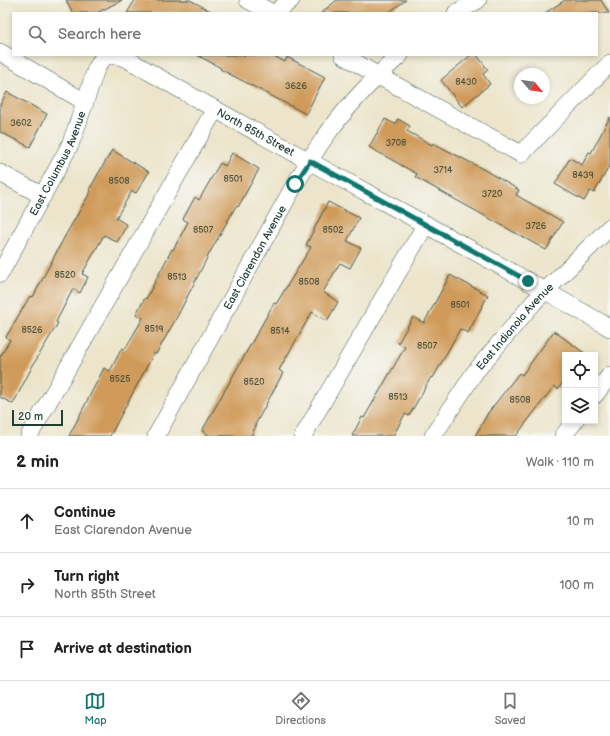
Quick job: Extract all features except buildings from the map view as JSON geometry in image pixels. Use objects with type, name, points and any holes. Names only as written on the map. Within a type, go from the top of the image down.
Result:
[{"type":"street","points":[[248,0],[270,12]]},
{"type":"street","points":[[276,12],[291,0]]},
{"type":"street","points":[[458,12],[478,0]]},
{"type":"street","points":[[0,52],[85,102]]},
{"type":"street","name":"East Columbus Avenue","points":[[0,274],[70,145],[96,69],[102,59],[107,56],[111,56]]},
{"type":"street","name":"North 85th Street","points":[[111,56],[118,56],[127,59],[545,290],[610,328]]},
{"type":"street","points":[[345,56],[521,154],[610,64]]},
{"type":"street","name":"East Clarendon Avenue","points":[[156,436],[295,184],[324,139],[362,91],[377,75],[399,56]]},
{"type":"street","points":[[30,436],[215,109]]},
{"type":"street","points":[[0,172],[43,196]]},
{"type":"street","points":[[303,436],[426,224]]},
{"type":"street","name":"East Indianola Avenue","points":[[433,436],[475,372],[545,290],[610,227]]},
{"type":"street","points":[[598,391],[610,375]]},
{"type":"street","points":[[563,436],[573,424]]},
{"type":"route","points":[[295,184],[310,161],[528,281]]}]
